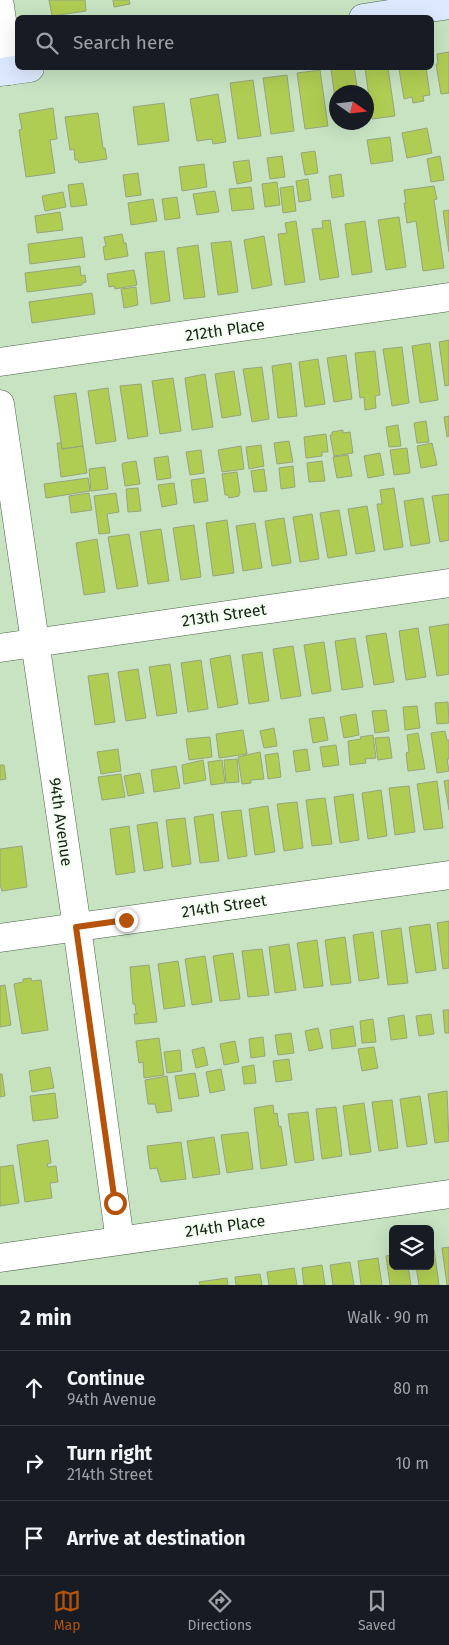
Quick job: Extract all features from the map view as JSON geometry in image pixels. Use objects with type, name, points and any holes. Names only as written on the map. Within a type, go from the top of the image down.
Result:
[{"type":"main road","points":[[381,15],[449,4]]},
{"type":"street","points":[[0,6],[13,70]]},
{"type":"street","name":"212th Place","points":[[0,362],[449,297]]},
{"type":"street","name":"94th Avenue","points":[[0,404],[120,1241]]},
{"type":"street","name":"213th Street","points":[[0,648],[449,583]]},
{"type":"street","name":"214th Street","points":[[0,938],[449,875]]},
{"type":"street","name":"214th Place","points":[[0,1258],[449,1194]]},
{"type":"building","points":[[49,0],[85,0],[86,11],[52,15]]},
{"type":"building","points":[[113,0],[129,0],[130,4],[114,7]]},
{"type":"building","points":[[449,52],[449,93],[441,94],[436,64],[438,64],[437,54]]},
{"type":"building","points":[[320,70],[328,126],[305,129],[297,73]]},
{"type":"building","points":[[331,70],[354,70],[357,85],[333,85]]},
{"type":"building","points":[[365,70],[388,70],[395,116],[374,119],[374,85],[367,85]]},
{"type":"building","points":[[399,70],[426,70],[430,95],[423,96],[424,101],[413,103],[412,97],[404,99]]},
{"type":"building","points":[[287,75],[294,131],[271,134],[263,78]]},
{"type":"building","points":[[253,80],[261,136],[238,139],[230,83]]},
{"type":"building","points":[[218,94],[226,142],[213,144],[212,139],[197,141],[190,99]]},
{"type":"building","points":[[164,103],[169,141],[138,145],[133,107]]},
{"type":"building","points":[[53,108],[57,139],[50,140],[55,173],[26,177],[19,130],[22,129],[19,114]]},
{"type":"building","points":[[98,113],[103,148],[105,148],[107,159],[79,163],[78,160],[75,160],[74,149],[70,150],[65,117]]},
{"type":"building","points":[[427,128],[432,153],[407,158],[402,133]]},
{"type":"building","points":[[390,137],[393,161],[371,164],[367,140]]},
{"type":"building","points":[[315,151],[318,173],[305,175],[301,153]]},
{"type":"building","points":[[282,156],[285,177],[270,179],[267,158]]},
{"type":"building","points":[[440,156],[444,180],[431,182],[427,159]]},
{"type":"building","points":[[249,160],[252,181],[237,184],[233,162]]},
{"type":"building","points":[[204,164],[207,187],[182,191],[179,167]]},
{"type":"building","points":[[138,173],[141,195],[126,197],[123,175]]},
{"type":"building","points":[[341,174],[344,196],[332,198],[329,176]]},
{"type":"building","points":[[308,179],[311,200],[299,202],[296,181]]},
{"type":"building","points":[[277,182],[280,205],[265,207],[262,184]]},
{"type":"building","points":[[83,183],[87,205],[71,207],[68,185]]},
{"type":"building","points":[[293,186],[296,211],[283,213],[280,188]]},
{"type":"building","points":[[434,186],[437,199],[434,200],[444,268],[423,271],[416,221],[407,223],[404,190]]},
{"type":"building","points":[[251,187],[254,209],[232,211],[229,189]]},
{"type":"building","points":[[215,191],[219,212],[197,215],[193,194]]},
{"type":"building","points":[[63,192],[66,207],[45,211],[42,196]]},
{"type":"building","points":[[177,197],[180,218],[165,220],[162,199]]},
{"type":"building","points":[[153,199],[157,221],[131,225],[128,203]]},
{"type":"building","points":[[449,210],[449,252],[443,211]]},
{"type":"building","points":[[60,212],[63,230],[37,233],[35,216]]},
{"type":"building","points":[[399,217],[406,267],[386,270],[378,220]]},
{"type":"building","points":[[330,220],[339,277],[320,280],[312,229],[323,228],[322,221]]},
{"type":"building","points":[[296,221],[305,282],[285,285],[278,234],[287,233],[285,223]]},
{"type":"building","points":[[365,221],[372,272],[352,275],[345,224]]},
{"type":"building","points":[[122,234],[128,256],[105,260],[103,247],[106,246],[104,237]]},
{"type":"building","points":[[264,236],[272,285],[252,289],[244,240]]},
{"type":"building","points":[[82,237],[85,257],[30,264],[28,244]]},
{"type":"building","points":[[231,241],[238,292],[218,295],[211,243]]},
{"type":"building","points":[[198,245],[205,297],[184,299],[177,248]]},
{"type":"building","points":[[164,251],[170,301],[151,304],[145,253]]},
{"type":"building","points":[[80,266],[81,276],[85,275],[86,282],[82,283],[82,285],[27,292],[25,273]]},
{"type":"building","points":[[134,270],[137,285],[115,289],[114,286],[109,287],[107,274]]},
{"type":"building","points":[[136,287],[138,305],[124,308],[121,289]]},
{"type":"building","points":[[92,293],[95,314],[32,323],[29,302]]},
{"type":"building","points":[[449,340],[449,385],[445,386],[439,342]]},
{"type":"building","points":[[430,343],[438,400],[420,403],[412,346]]},
{"type":"building","points":[[402,347],[409,403],[392,406],[383,349]]},
{"type":"building","points":[[375,351],[380,395],[375,396],[376,408],[365,410],[364,397],[360,398],[355,353]]},
{"type":"building","points":[[346,355],[352,399],[334,402],[327,358]]},
{"type":"building","points":[[318,359],[325,404],[305,407],[299,362]]},
{"type":"building","points":[[291,363],[297,416],[278,418],[272,366]]},
{"type":"building","points":[[262,367],[269,419],[252,422],[243,369]]},
{"type":"building","points":[[234,371],[241,415],[222,418],[215,374]]},
{"type":"building","points":[[205,374],[213,427],[192,430],[185,378]]},
{"type":"building","points":[[173,378],[181,431],[160,434],[152,381]]},
{"type":"building","points":[[141,384],[148,436],[128,439],[120,386]]},
{"type":"building","points":[[108,388],[116,441],[96,444],[88,391]]},
{"type":"building","points":[[76,393],[83,446],[62,449],[54,396]]},
{"type":"building","points":[[449,416],[449,436],[447,437],[444,417]]},
{"type":"building","points":[[426,421],[429,442],[417,443],[414,423]]},
{"type":"building","points":[[398,425],[401,446],[389,447],[386,427]]},
{"type":"building","points":[[343,430],[343,433],[350,432],[353,453],[334,456],[330,435],[332,435],[332,432]]},
{"type":"building","points":[[326,434],[328,452],[322,452],[322,456],[306,458],[304,437]]},
{"type":"building","points":[[289,441],[293,462],[277,464],[274,443]]},
{"type":"building","points":[[57,443],[61,443],[62,449],[83,446],[87,473],[61,477]]},
{"type":"building","points":[[432,443],[437,465],[421,468],[417,446]]},
{"type":"building","points":[[261,445],[264,466],[249,469],[246,447]]},
{"type":"building","points":[[241,446],[244,469],[222,472],[218,450]]},
{"type":"building","points":[[407,448],[410,473],[394,475],[390,450]]},
{"type":"building","points":[[201,450],[204,473],[190,475],[186,452]]},
{"type":"building","points":[[380,453],[384,475],[368,478],[364,456]]},
{"type":"building","points":[[348,455],[352,476],[337,478],[333,457]]},
{"type":"building","points":[[168,456],[171,478],[157,480],[154,458]]},
{"type":"building","points":[[136,461],[140,484],[125,486],[122,465],[123,463]]},
{"type":"building","points":[[322,461],[325,481],[309,482],[307,463]]},
{"type":"building","points":[[293,466],[295,487],[281,489],[279,468]]},
{"type":"building","points":[[105,467],[108,489],[91,491],[89,469]]},
{"type":"building","points":[[264,469],[267,491],[254,492],[251,471]]},
{"type":"building","points":[[237,472],[240,493],[239,496],[229,498],[228,495],[225,495],[222,474]]},
{"type":"building","points":[[88,478],[90,491],[46,498],[44,484]]},
{"type":"building","points":[[205,478],[208,501],[194,503],[191,480]]},
{"type":"building","points":[[174,483],[177,504],[162,507],[158,485]]},
{"type":"building","points":[[138,488],[141,511],[128,512],[126,489]]},
{"type":"building","points":[[394,488],[403,547],[384,550],[377,504],[382,504],[380,490]]},
{"type":"building","points":[[89,493],[92,510],[71,513],[69,496]]},
{"type":"building","points":[[116,493],[119,512],[107,514],[110,533],[99,534],[94,496]]},
{"type":"building","points":[[449,494],[449,540],[440,542],[432,496]]},
{"type":"building","points":[[423,498],[430,543],[411,546],[404,501]]},
{"type":"building","points":[[367,506],[375,551],[356,554],[348,509]]},
{"type":"building","points":[[339,510],[347,555],[328,558],[320,513]]},
{"type":"building","points":[[312,514],[319,559],[300,562],[293,517]]},
{"type":"building","points":[[284,518],[291,563],[272,566],[265,521]]},
{"type":"building","points":[[227,520],[234,573],[213,576],[206,523]]},
{"type":"building","points":[[255,523],[262,568],[243,571],[236,526]]},
{"type":"building","points":[[194,525],[201,577],[181,580],[173,528]]},
{"type":"building","points":[[161,529],[169,581],[148,584],[140,532]]},
{"type":"building","points":[[129,534],[138,586],[117,589],[108,537]]},
{"type":"building","points":[[97,539],[105,592],[84,595],[76,543]]},
{"type":"building","points":[[449,624],[449,674],[437,676],[429,627]]},
{"type":"building","points":[[418,628],[426,677],[406,680],[399,631]]},
{"type":"building","points":[[386,633],[394,682],[374,685],[366,636]]},
{"type":"building","points":[[355,638],[363,687],[342,690],[335,641]]},
{"type":"building","points":[[324,642],[331,691],[312,694],[304,645]]},
{"type":"building","points":[[293,646],[301,696],[281,699],[273,649]]},
{"type":"building","points":[[262,652],[269,701],[249,704],[242,655]]},
{"type":"building","points":[[230,655],[238,704],[218,708],[210,659]]},
{"type":"building","points":[[201,660],[208,709],[188,712],[181,663]]},
{"type":"building","points":[[170,664],[177,713],[157,716],[149,667]]},
{"type":"building","points":[[138,669],[146,718],[126,721],[118,672]]},
{"type":"building","points":[[108,673],[115,722],[95,725],[88,676]]},
{"type":"building","points":[[448,702],[449,723],[437,724],[435,703]]},
{"type":"building","points":[[417,706],[420,728],[405,730],[403,707]]},
{"type":"building","points":[[386,710],[389,731],[375,733],[372,711]]},
{"type":"building","points":[[356,714],[359,735],[344,738],[340,717]]},
{"type":"building","points":[[324,717],[328,740],[313,743],[309,719]]},
{"type":"building","points":[[274,728],[277,746],[264,748],[260,731]]},
{"type":"building","points":[[243,730],[247,754],[219,758],[216,734]]},
{"type":"building","points":[[445,731],[447,740],[449,740],[449,759],[447,759],[449,771],[437,773],[431,733]]},
{"type":"building","points":[[418,733],[425,769],[408,771],[406,753],[409,752],[407,735]]},
{"type":"building","points":[[373,735],[376,758],[365,759],[366,763],[350,765],[348,741]]},
{"type":"building","points":[[210,737],[212,757],[189,760],[186,739]]},
{"type":"building","points":[[389,737],[392,758],[378,760],[375,738]]},
{"type":"building","points":[[336,745],[339,765],[323,767],[320,747]]},
{"type":"building","points":[[118,749],[121,771],[101,774],[97,752]]},
{"type":"building","points":[[307,749],[310,770],[296,772],[293,751]]},
{"type":"building","points":[[260,752],[264,779],[251,780],[251,783],[242,784],[238,757]]},
{"type":"building","points":[[278,753],[281,777],[268,779],[265,755]]},
{"type":"building","points":[[237,759],[239,782],[226,783],[224,760]]},
{"type":"building","points":[[203,760],[206,780],[184,784],[182,765]]},
{"type":"building","points":[[222,760],[225,783],[211,785],[208,762]]},
{"type":"building","points":[[0,765],[4,765],[6,779],[0,780]]},
{"type":"building","points":[[176,766],[180,788],[154,792],[151,770]]},
{"type":"building","points":[[140,773],[144,793],[128,796],[124,776]]},
{"type":"building","points":[[121,774],[125,797],[102,800],[98,777]]},
{"type":"building","points":[[449,780],[449,810],[444,781]]},
{"type":"building","points":[[437,781],[443,828],[424,830],[417,784]]},
{"type":"building","points":[[409,786],[415,832],[395,835],[389,788]]},
{"type":"building","points":[[381,790],[387,836],[368,839],[362,793]]},
{"type":"building","points":[[353,794],[359,840],[340,843],[334,797]]},
{"type":"building","points":[[325,798],[332,844],[312,846],[306,800]]},
{"type":"building","points":[[297,802],[303,848],[284,851],[277,804]]},
{"type":"building","points":[[268,806],[275,852],[255,855],[249,809]]},
{"type":"building","points":[[241,810],[247,856],[228,859],[221,812]]},
{"type":"building","points":[[213,814],[219,861],[200,863],[194,817]]},
{"type":"building","points":[[185,818],[191,864],[172,867],[166,820]]},
{"type":"building","points":[[157,822],[163,868],[144,871],[137,825]]},
{"type":"building","points":[[129,826],[135,872],[116,875],[110,829]]},
{"type":"building","points":[[22,846],[27,887],[2,891],[0,884],[0,849]]},
{"type":"building","points":[[449,921],[449,968],[443,969],[437,923]]},
{"type":"building","points":[[430,924],[436,970],[416,973],[409,927]]},
{"type":"building","points":[[401,928],[408,983],[388,985],[381,931]]},
{"type":"building","points":[[373,932],[379,978],[359,981],[353,935]]},
{"type":"building","points":[[345,937],[351,983],[331,985],[325,940]]},
{"type":"building","points":[[317,940],[323,986],[304,988],[297,943]]},
{"type":"building","points":[[289,944],[296,990],[275,993],[269,947]]},
{"type":"building","points":[[262,949],[269,995],[248,997],[242,951]]},
{"type":"building","points":[[233,953],[240,999],[220,1001],[213,956]]},
{"type":"building","points":[[205,956],[212,1002],[192,1005],[185,959]]},
{"type":"building","points":[[178,961],[185,1006],[164,1009],[158,964]]},
{"type":"building","points":[[149,965],[157,1022],[135,1024],[134,1014],[138,1014],[136,1013],[135,1004],[133,1004],[130,967]]},
{"type":"building","points":[[31,978],[32,981],[41,980],[48,1030],[22,1034],[14,984],[23,982],[23,979]]},
{"type":"building","points":[[5,985],[11,1025],[0,1027],[0,986]]},
{"type":"building","points":[[443,1010],[449,1010],[449,1033],[445,1033]]},
{"type":"building","points":[[431,1014],[434,1034],[419,1036],[416,1016]]},
{"type":"building","points":[[404,1015],[407,1038],[391,1040],[388,1018]]},
{"type":"building","points":[[373,1019],[376,1042],[362,1043],[360,1021]]},
{"type":"building","points":[[353,1026],[356,1046],[332,1049],[330,1030]]},
{"type":"building","points":[[318,1028],[323,1048],[309,1051],[305,1031]]},
{"type":"building","points":[[291,1033],[294,1053],[278,1055],[275,1035]]},
{"type":"building","points":[[263,1037],[265,1056],[251,1058],[249,1039]]},
{"type":"building","points":[[159,1038],[164,1075],[144,1078],[143,1062],[139,1063],[136,1041]]},
{"type":"building","points":[[235,1041],[239,1062],[224,1065],[220,1044]]},
{"type":"building","points":[[204,1047],[208,1065],[196,1068],[192,1050]]},
{"type":"building","points":[[374,1047],[378,1068],[362,1071],[358,1049]]},
{"type":"building","points":[[180,1050],[182,1071],[167,1073],[164,1052]]},
{"type":"building","points":[[289,1059],[292,1080],[276,1082],[273,1061]]},
{"type":"building","points":[[254,1065],[256,1083],[244,1084],[242,1067]]},
{"type":"building","points":[[50,1067],[54,1088],[32,1092],[29,1071]]},
{"type":"building","points":[[221,1069],[225,1090],[210,1093],[206,1072]]},
{"type":"building","points":[[195,1073],[199,1096],[179,1099],[175,1076]]},
{"type":"building","points":[[0,1074],[2,1074],[5,1096],[0,1097]]},
{"type":"building","points":[[167,1076],[172,1111],[157,1113],[155,1104],[148,1104],[145,1080]]},
{"type":"building","points":[[447,1091],[449,1141],[435,1143],[428,1094]]},
{"type":"building","points":[[55,1093],[58,1118],[33,1121],[30,1096]]},
{"type":"building","points":[[420,1096],[427,1144],[407,1147],[400,1099]]},
{"type":"building","points":[[392,1100],[398,1148],[379,1151],[372,1102]]},
{"type":"building","points":[[364,1103],[371,1152],[350,1155],[343,1106]]},
{"type":"building","points":[[273,1105],[274,1114],[277,1113],[279,1127],[281,1126],[287,1165],[261,1169],[254,1108]]},
{"type":"building","points":[[336,1107],[342,1156],[322,1159],[316,1109]]},
{"type":"building","points":[[308,1112],[314,1160],[295,1163],[288,1114]]},
{"type":"building","points":[[248,1132],[253,1169],[227,1173],[221,1135]]},
{"type":"building","points":[[214,1137],[220,1174],[193,1178],[187,1141]]},
{"type":"building","points":[[48,1140],[51,1163],[47,1164],[48,1167],[56,1166],[58,1182],[50,1183],[52,1198],[25,1202],[17,1145]]},
{"type":"building","points":[[181,1142],[186,1179],[161,1182],[157,1168],[150,1169],[147,1146]]},
{"type":"building","points":[[13,1165],[19,1203],[0,1206],[0,1167]]},
{"type":"building","points":[[449,1247],[449,1285],[447,1285],[442,1248]]},
{"type":"building","points":[[434,1249],[439,1285],[419,1285],[417,1270],[434,1270]]},
{"type":"building","points":[[386,1256],[389,1256],[389,1270],[409,1270],[411,1285],[390,1285]]},
{"type":"building","points":[[378,1258],[382,1285],[361,1285],[358,1261]]},
{"type":"building","points":[[350,1262],[354,1285],[333,1285],[330,1265]]},
{"type":"building","points":[[322,1265],[325,1285],[304,1285],[302,1268]]},
{"type":"building","points":[[294,1268],[297,1285],[269,1285],[267,1272]]},
{"type":"building","points":[[260,1274],[262,1285],[236,1285],[235,1277]]},
{"type":"building","points":[[227,1278],[228,1285],[200,1285],[199,1282]]},
{"type":"route","points":[[115,1203],[76,927],[126,920]]}]
